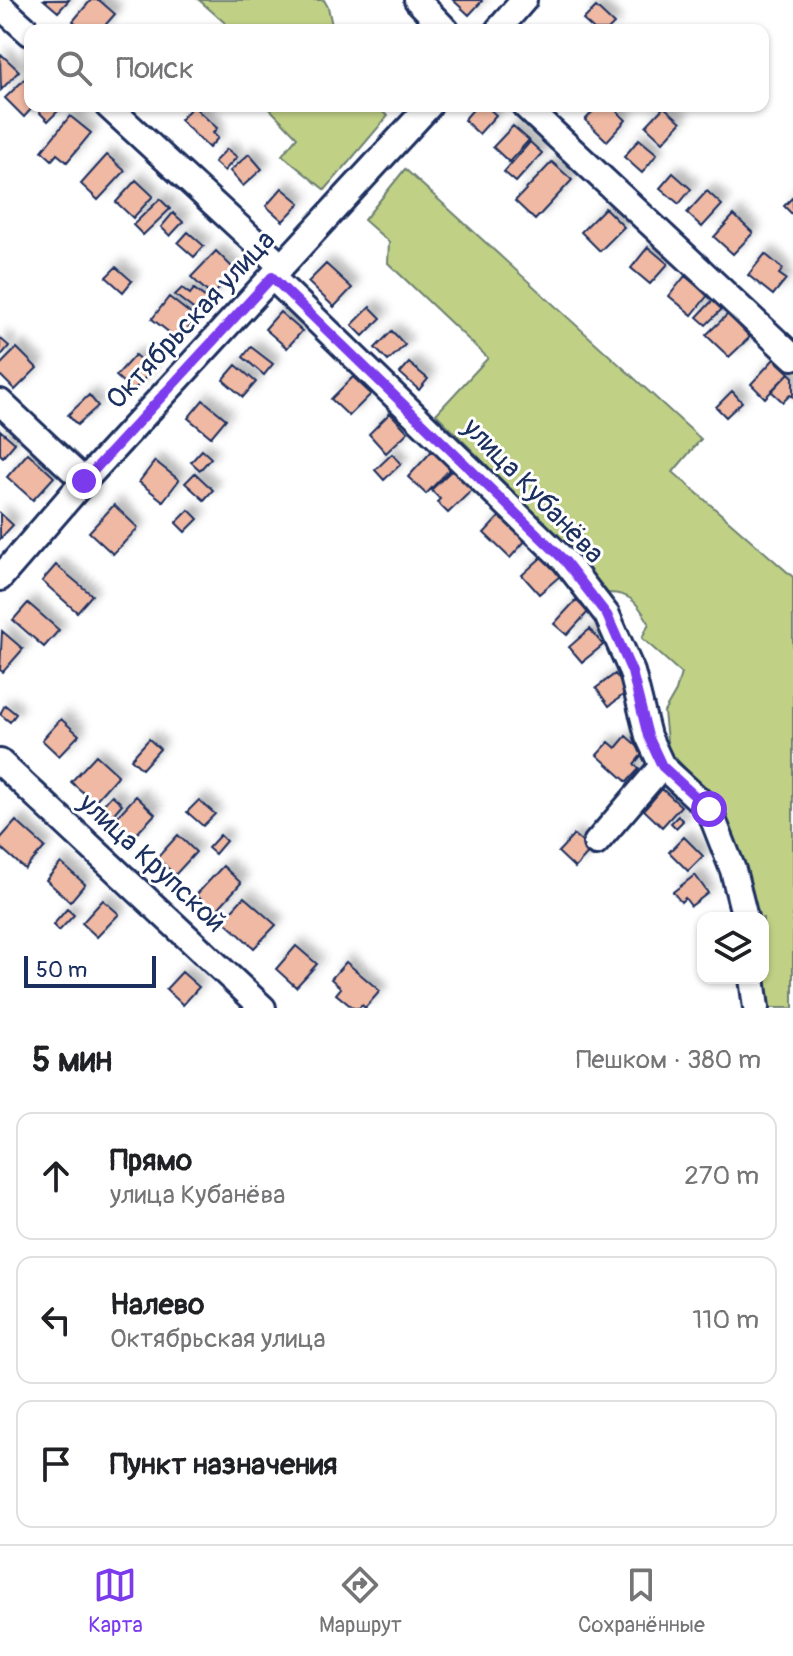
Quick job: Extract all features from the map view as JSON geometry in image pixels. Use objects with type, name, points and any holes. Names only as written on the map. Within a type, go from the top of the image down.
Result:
[{"type":"street","points":[[417,0],[440,24]]},
{"type":"street","points":[[503,24],[524,0]]},
{"type":"street","points":[[0,6],[24,28]]},
{"type":"street","name":"улица Кубанёва","points":[[114,112],[565,561],[607,615],[632,672],[648,736],[662,766],[709,809],[733,870],[744,912]]},
{"type":"street","name":"Октябрьская улица","points":[[0,578],[84,481],[423,112]]},
{"type":"street","points":[[531,112],[793,357]]},
{"type":"street","points":[[0,402],[84,481]]},
{"type":"street","name":"улица Крупской","points":[[0,762],[263,1008]]},
{"type":"street","points":[[596,843],[662,766]]},
{"type":"street","points":[[753,984],[756,1008]]},
{"type":"green space","points":[[199,0],[324,0],[332,24],[226,24]]},
{"type":"green space","points":[[273,112],[382,112],[388,116],[325,190],[282,155],[297,137]]},
{"type":"green space","points":[[405,169],[701,439],[673,472],[793,577],[793,1008],[767,1008],[764,984],[769,984],[769,912],[751,912],[715,800],[668,750],[664,712],[676,691],[681,673],[642,638],[649,623],[636,603],[618,594],[600,594],[575,554],[436,414],[488,358],[388,263],[389,242],[364,220]]},
{"type":"building","points":[[44,0],[69,0],[58,12]]},
{"type":"building","points":[[91,0],[99,0],[115,14],[106,24],[76,24],[73,21]]},
{"type":"building","points":[[453,0],[481,0],[482,1],[469,15]]},
{"type":"building","points":[[596,7],[614,24],[587,24],[583,20]]},
{"type":"building","points":[[2,55],[19,71],[1,90],[0,57]]},
{"type":"building","points":[[24,80],[24,112],[29,112],[24,117],[5,98]]},
{"type":"building","points":[[39,112],[57,112],[48,121]]},
{"type":"building","points":[[187,112],[200,112],[217,128],[213,133],[218,138],[209,148],[180,120]]},
{"type":"building","points":[[471,112],[493,112],[496,115],[479,134],[464,120]]},
{"type":"building","points":[[592,112],[617,112],[626,120],[607,141],[585,120]]},
{"type":"building","points":[[659,112],[670,112],[681,122],[663,142],[646,126]]},
{"type":"building","points":[[70,116],[91,133],[67,162],[57,154],[52,160],[42,151]]},
{"type":"building","points":[[513,126],[529,140],[509,162],[493,147]]},
{"type":"building","points":[[639,139],[657,154],[642,173],[624,157]]},
{"type":"building","points":[[530,142],[542,153],[516,182],[504,172]]},
{"type":"building","points":[[227,149],[237,157],[224,171],[214,162]]},
{"type":"building","points":[[249,154],[262,169],[243,186],[230,171]]},
{"type":"building","points":[[107,155],[125,171],[98,200],[81,184]]},
{"type":"building","points":[[552,162],[572,180],[535,220],[515,201]]},
{"type":"building","points":[[673,173],[691,189],[679,204],[660,188]]},
{"type":"building","points":[[136,180],[153,196],[133,218],[116,202]]},
{"type":"building","points":[[282,188],[300,203],[283,221],[266,206]]},
{"type":"building","points":[[707,191],[722,205],[702,227],[687,213]]},
{"type":"building","points":[[793,197],[793,215],[784,206]]},
{"type":"building","points":[[160,199],[170,209],[143,235],[133,225]]},
{"type":"building","points":[[605,208],[624,227],[600,251],[581,232]]},
{"type":"building","points":[[173,213],[183,222],[170,236],[161,227]]},
{"type":"building","points":[[734,215],[753,233],[733,254],[714,237]]},
{"type":"building","points":[[188,232],[204,246],[194,257],[178,243]]},
{"type":"building","points":[[648,247],[668,264],[650,284],[631,268]]},
{"type":"building","points":[[216,251],[236,271],[212,296],[191,277]]},
{"type":"building","points":[[765,254],[783,269],[779,274],[786,279],[773,295],[748,275]]},
{"type":"building","points":[[326,264],[352,288],[334,307],[308,282]]},
{"type":"building","points":[[116,267],[132,281],[123,292],[106,277]]},
{"type":"building","points":[[685,276],[708,295],[692,315],[669,296]]},
{"type":"building","points":[[182,288],[190,294],[194,289],[210,301],[200,314],[175,295]]},
{"type":"building","points":[[169,297],[196,318],[179,340],[152,319]]},
{"type":"building","points":[[713,300],[722,309],[706,325],[697,317]]},
{"type":"building","points":[[370,307],[381,318],[363,336],[352,325]]},
{"type":"building","points":[[280,312],[302,331],[287,348],[265,329]]},
{"type":"building","points":[[728,314],[750,337],[729,357],[706,335]]},
{"type":"building","points":[[392,331],[405,345],[388,361],[375,348]]},
{"type":"building","points":[[0,338],[9,346],[0,357]]},
{"type":"building","points":[[251,347],[273,364],[264,375],[243,357]]},
{"type":"building","points":[[17,348],[37,368],[15,390],[0,375],[0,365]]},
{"type":"building","points":[[135,355],[152,370],[133,391],[116,376]]},
{"type":"building","points":[[774,359],[789,373],[765,398],[751,384]]},
{"type":"building","points":[[409,363],[428,379],[419,390],[400,373]]},
{"type":"building","points":[[236,365],[256,382],[243,397],[223,380]]},
{"type":"building","points":[[789,373],[793,377],[793,397],[790,395],[783,402],[771,391]]},
{"type":"building","points":[[353,377],[371,394],[349,416],[331,399]]},
{"type":"building","points":[[732,391],[742,402],[726,417],[716,407]]},
{"type":"building","points":[[89,395],[98,406],[77,425],[68,415]]},
{"type":"building","points":[[203,400],[226,419],[211,437],[188,418]]},
{"type":"building","points":[[390,413],[408,432],[386,453],[369,434]]},
{"type":"building","points":[[0,430],[15,443],[3,457],[0,454]]},
{"type":"building","points":[[202,450],[211,458],[200,470],[191,462]]},
{"type":"building","points":[[432,451],[451,468],[426,494],[408,477]]},
{"type":"building","points":[[28,453],[54,477],[33,500],[7,477]]},
{"type":"building","points":[[392,454],[401,464],[384,480],[375,470]]},
{"type":"building","points":[[155,461],[179,480],[163,501],[139,482]]},
{"type":"building","points":[[453,469],[473,489],[448,513],[431,490]]},
{"type":"building","points":[[195,473],[213,490],[204,500],[185,483]]},
{"type":"building","points":[[114,505],[138,528],[113,554],[89,532]]},
{"type":"building","points":[[189,510],[198,519],[185,532],[176,523]]},
{"type":"building","points":[[0,513],[13,525],[0,539]]},
{"type":"building","points":[[500,516],[526,540],[510,558],[484,533]]},
{"type":"building","points":[[543,556],[560,576],[539,594],[522,575]]},
{"type":"building","points":[[56,565],[92,595],[77,612],[42,581]]},
{"type":"building","points":[[576,600],[588,612],[567,635],[554,624]]},
{"type":"building","points":[[28,603],[59,630],[44,647],[13,620]]},
{"type":"building","points":[[590,629],[603,645],[582,662],[569,647]]},
{"type":"building","points":[[2,631],[23,649],[3,672],[0,670]]},
{"type":"building","points":[[615,674],[628,691],[609,706],[596,688]]},
{"type":"building","points":[[5,705],[16,714],[10,722],[0,714]]},
{"type":"building","points":[[61,719],[79,735],[59,756],[42,740]]},
{"type":"building","points":[[626,736],[644,752],[634,764],[639,769],[627,782],[597,755],[609,742],[616,748]]},
{"type":"building","points":[[149,739],[160,749],[142,769],[131,759]]},
{"type":"building","points":[[96,755],[118,775],[94,802],[71,782]]},
{"type":"building","points":[[662,789],[681,806],[662,827],[644,810]]},
{"type":"building","points":[[112,795],[122,804],[110,818],[100,808]]},
{"type":"building","points":[[136,796],[155,814],[133,838],[114,820]]},
{"type":"building","points":[[199,800],[215,814],[203,826],[187,812]]},
{"type":"building","points":[[678,816],[683,821],[676,828],[671,823]]},
{"type":"building","points":[[16,821],[45,847],[25,869],[0,847],[0,839]]},
{"type":"building","points":[[178,835],[196,852],[175,875],[157,858]]},
{"type":"building","points":[[220,835],[226,841],[215,854],[208,848]]},
{"type":"building","points":[[574,835],[591,850],[575,868],[558,852]]},
{"type":"building","points":[[684,837],[703,856],[688,871],[669,852]]},
{"type":"building","points":[[61,863],[85,884],[70,902],[46,880]]},
{"type":"building","points":[[223,866],[241,883],[215,912],[196,895]]},
{"type":"building","points":[[695,875],[708,893],[691,906],[685,898],[681,902],[673,892]]},
{"type":"building","points":[[244,897],[276,925],[254,948],[223,920]]},
{"type":"building","points":[[103,900],[119,914],[97,937],[82,923]]},
{"type":"building","points":[[67,909],[74,915],[59,931],[53,925]]},
{"type":"building","points":[[296,946],[317,964],[296,987],[276,969]]},
{"type":"building","points":[[346,962],[380,991],[365,1008],[362,1005],[353,1008],[336,994],[341,988],[331,979]]},
{"type":"building","points":[[182,972],[199,987],[183,1005],[166,989]]},
{"type":"route","points":[[84,481],[272,277],[565,561],[607,615],[632,672],[648,736],[662,766],[709,809]]}]
